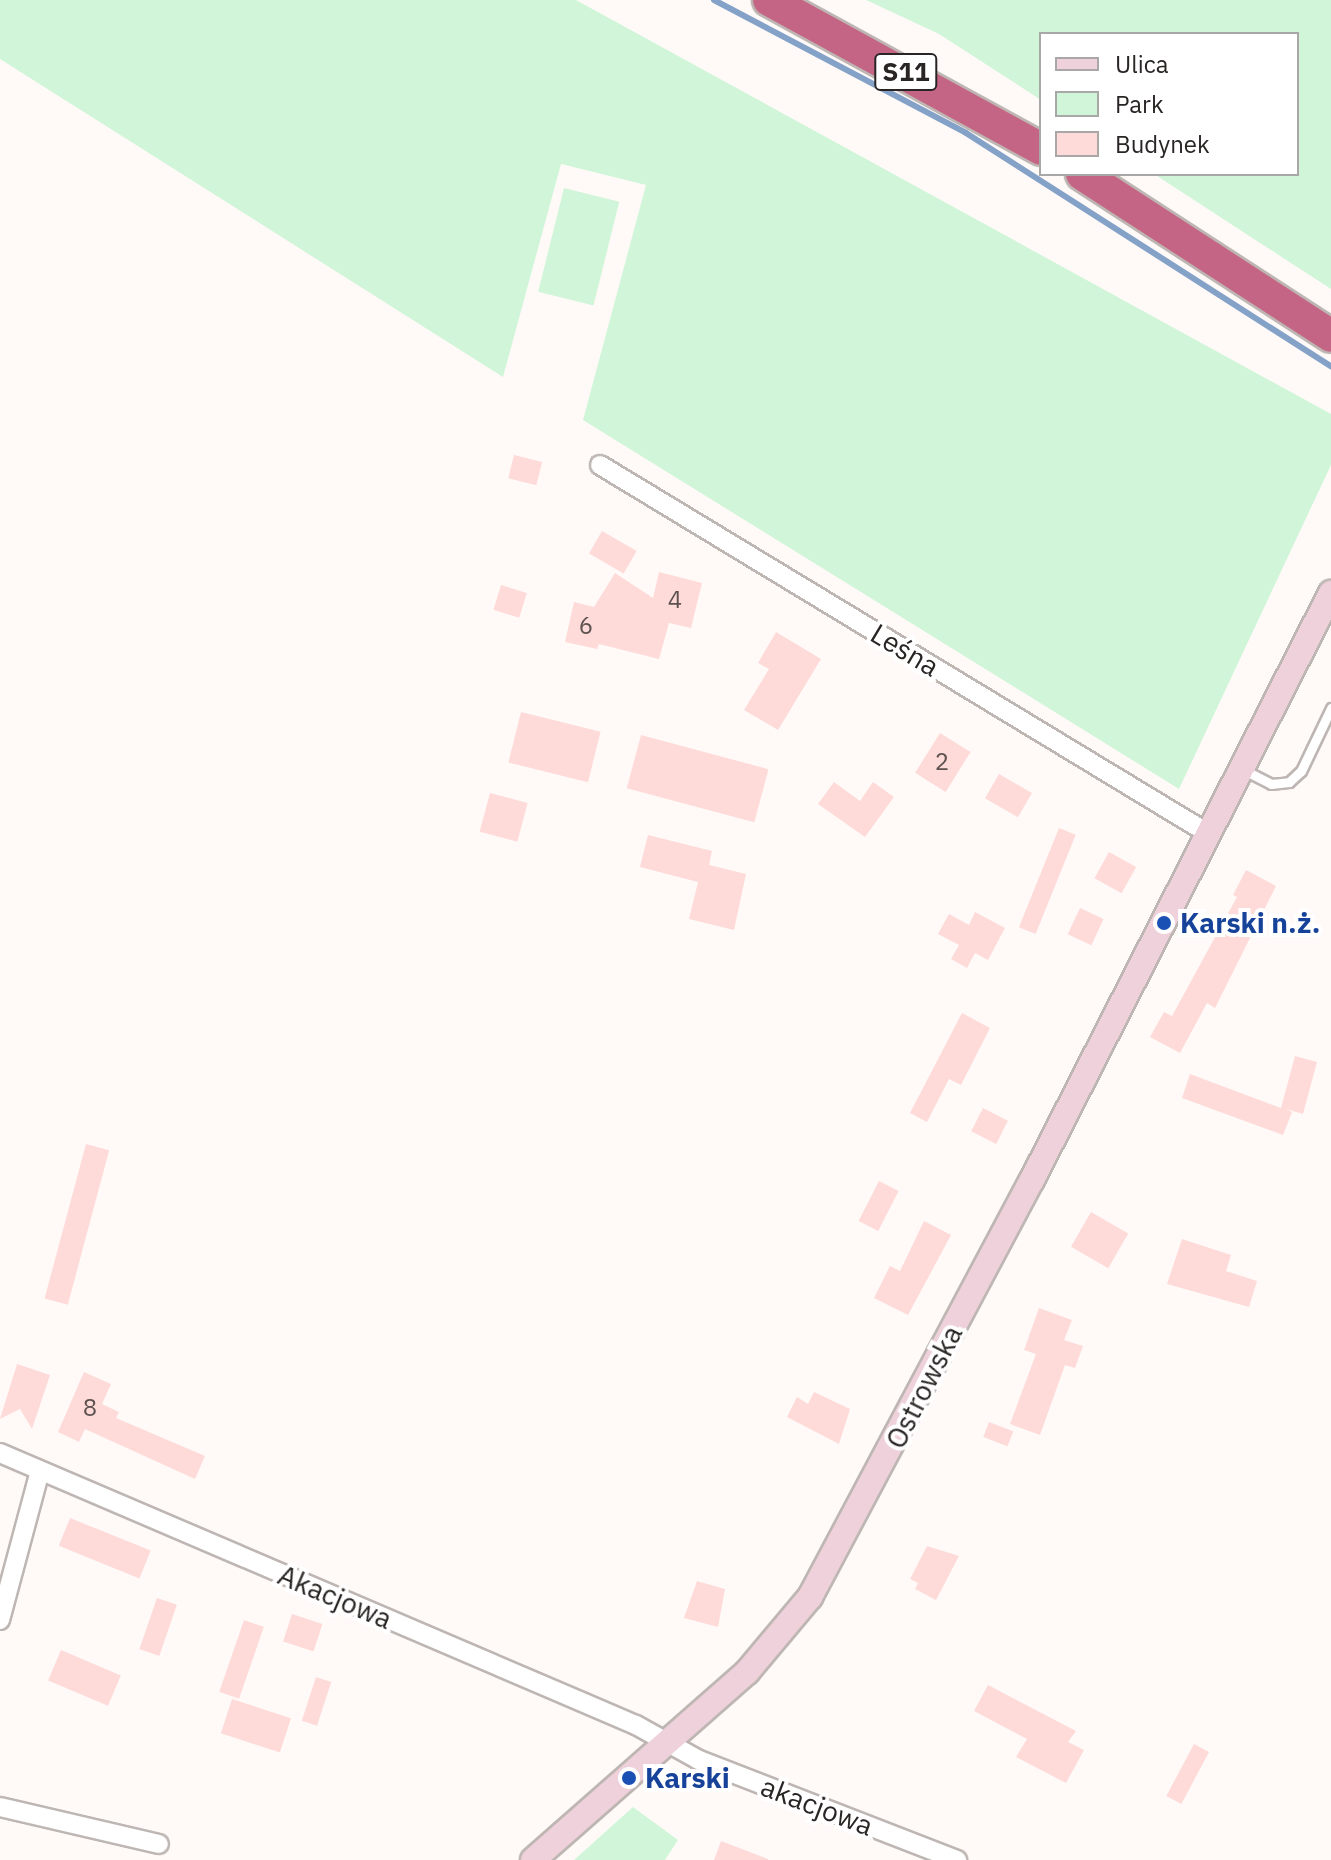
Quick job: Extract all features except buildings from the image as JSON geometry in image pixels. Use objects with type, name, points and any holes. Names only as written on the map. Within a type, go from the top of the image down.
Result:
[{"type":"highway","name":"S11","points":[[769,0],[1039,148]]},
{"type":"highway","points":[[1085,176],[1331,336]]},
{"type":"street","name":"Leśna","points":[[600,465],[1209,834]]},
{"type":"street","name":"Ostrowska","points":[[533,1860],[747,1672],[810,1597],[1209,834],[1331,593]]},
{"type":"street","name":"Akacjowa","points":[[0,1453],[669,1743]]},
{"type":"street","points":[[0,1620],[40,1471]]},
{"type":"street","name":"akacjowa","points":[[669,1743],[699,1760],[957,1860]]},
{"type":"street","points":[[0,1807],[159,1844]]},
{"type":"lane","points":[[1242,769],[1271,784],[1289,782],[1301,771],[1331,708]]},
{"type":"green space","points":[[0,0],[576,0],[1331,414],[1331,465],[1179,789],[583,420],[646,185],[561,164],[503,377],[0,59]]},
{"type":"green space","points":[[866,0],[1331,0],[1331,289],[1157,176],[1299,176],[1299,32],[1039,32],[1039,99],[939,34]]},
{"type":"green space","points":[[564,188],[619,202],[593,306],[538,292]]},
{"type":"green space","points":[[633,1807],[678,1840],[665,1860],[574,1860]]},
{"type":"waterway","points":[[714,0],[966,133],[1331,366]]},
{"type":"place","name":"Karski n.ż.","points":[[1164,923]]},
{"type":"place","name":"Karski","points":[[629,1778]]}]
